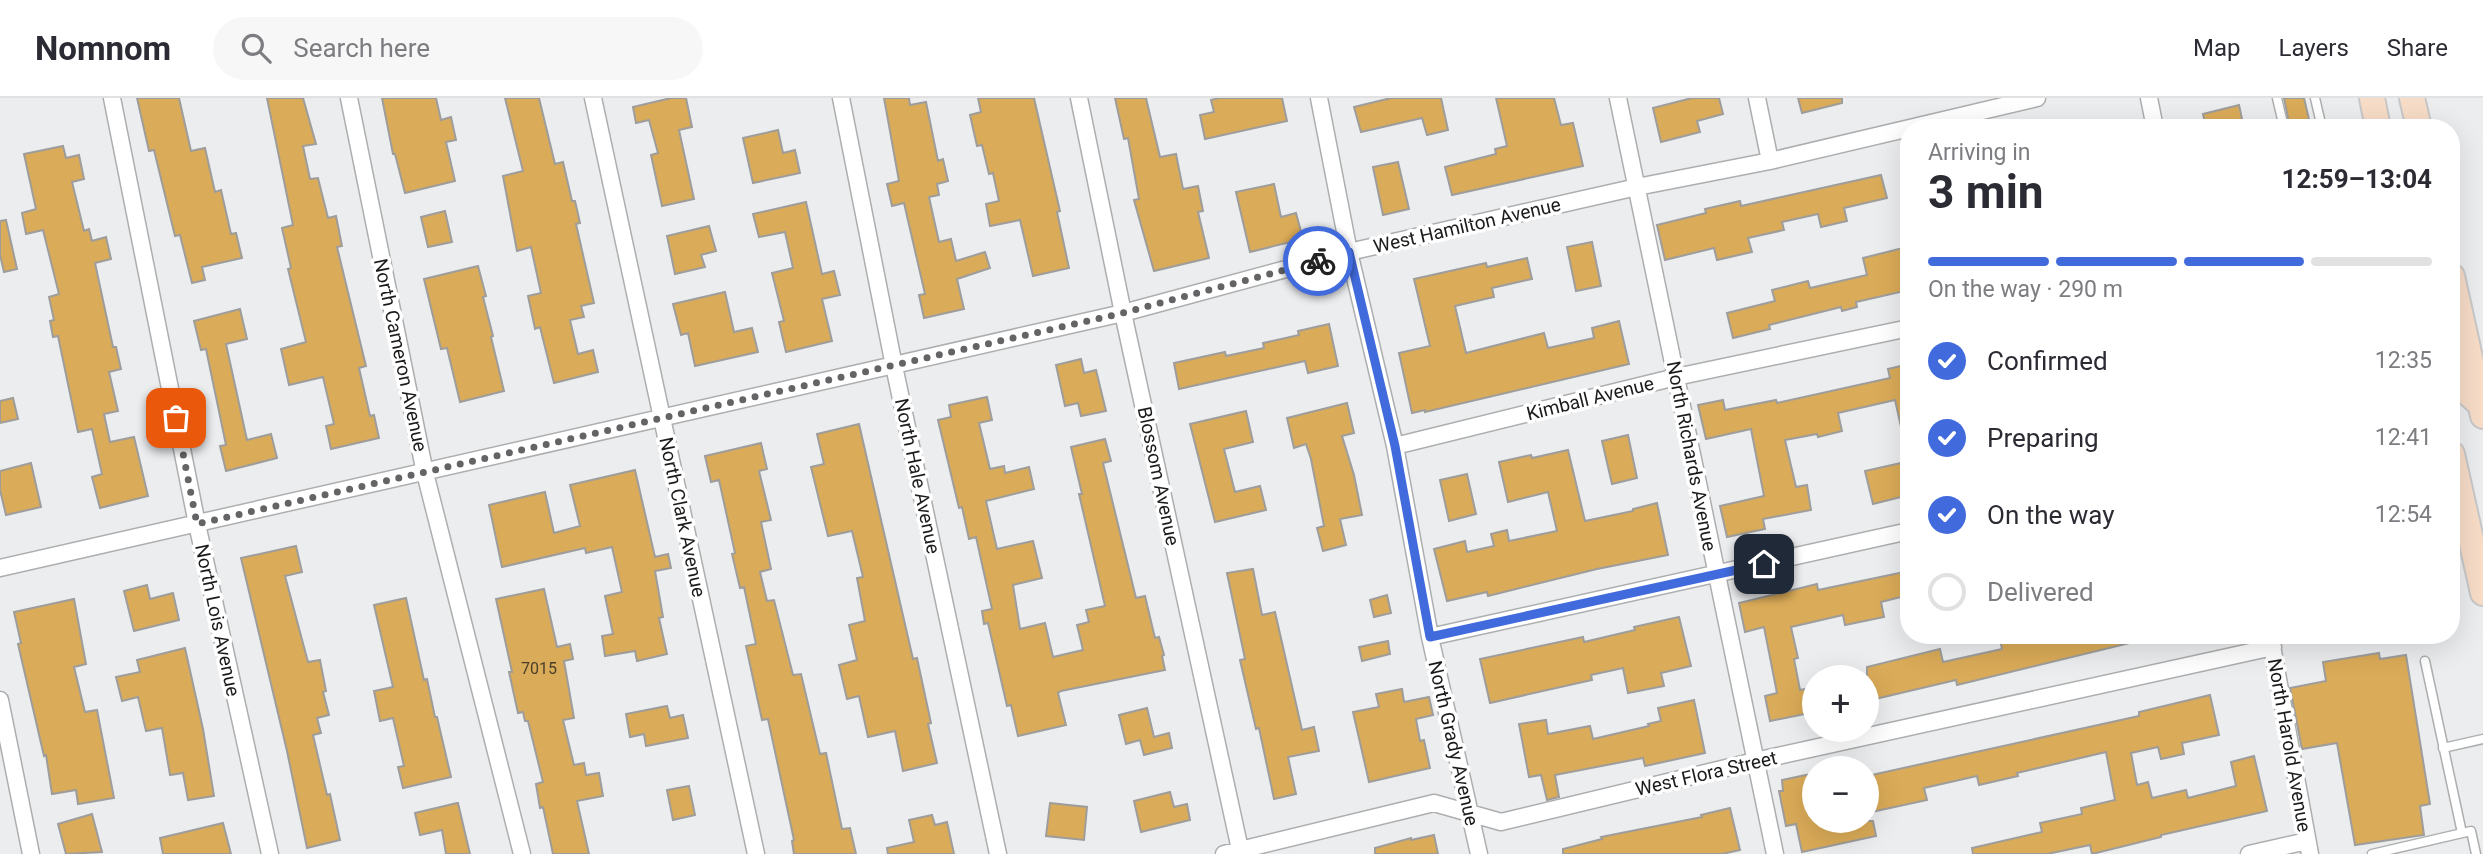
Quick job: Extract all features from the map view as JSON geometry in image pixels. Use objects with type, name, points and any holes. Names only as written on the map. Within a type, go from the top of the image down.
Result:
[{"type":"main road","points":[[2372,98],[2374,119]]},
{"type":"main road","points":[[2412,98],[2416,119]]},
{"type":"main road","points":[[2460,311],[2482,409]]},
{"type":"main road","points":[[2460,387],[2482,409]]},
{"type":"main road","points":[[2460,477],[2483,511]]},
{"type":"main road","points":[[2460,496],[2483,593]]},
{"type":"street","name":"North Lois Avenue","points":[[112,98],[197,524],[270,854]]},
{"type":"street","name":"North Cameron Avenue","points":[[349,98],[425,473],[522,854]]},
{"type":"street","name":"North Clark Avenue","points":[[593,98],[756,854]]},
{"type":"street","name":"North Hale Avenue","points":[[841,98],[894,366],[998,854]]},
{"type":"street","name":"Blossom Avenue","points":[[1079,98],[1235,853]]},
{"type":"street","name":"North Grady Avenue","points":[[1319,98],[1349,252],[1395,446],[1430,637],[1479,854]]},
{"type":"street","name":"North Richards Avenue","points":[[1618,98],[1775,854]]},
{"type":"street","points":[[1757,98],[1770,161]]},
{"type":"street","name":"West Hamilton Avenue","points":[[1926,119],[1986,103],[2036,98]]},
{"type":"street","points":[[2149,98],[2153,119]]},
{"type":"street","name":"West Hamilton Avenue","points":[[0,569],[1123,313],[1349,252],[1637,187],[1770,161],[1900,126]]},
{"type":"street","name":"Kimball Avenue","points":[[1395,446],[1676,377],[1900,330]]},
{"type":"street","points":[[1430,637],[1900,533]]},
{"type":"street","name":"West Flora Street","points":[[1235,853],[1433,803],[1470,811],[1501,822],[2258,644]]},
{"type":"street","name":"North Harold Avenue","points":[[2272,644],[2309,847]]},
{"type":"street","points":[[0,700],[31,854]]},
{"type":"street","points":[[2249,854],[2309,847]]},
{"type":"lane","points":[[2277,98],[2282,119]]},
{"type":"lane","points":[[2315,98],[2320,119]]},
{"type":"lane","points":[[2425,661],[2462,833]]},
{"type":"lane","points":[[2443,748],[2483,739]]},
{"type":"lane","points":[[2372,854],[2470,831],[2476,854]]},
{"type":"lane","points":[[2415,844],[2418,854]]},
{"type":"building","points":[[137,98],[179,98],[191,151],[205,148],[215,192],[221,190],[231,234],[236,233],[242,258],[202,267],[205,280],[192,283],[180,235],[175,236],[154,150],[149,151]]},
{"type":"building","points":[[267,98],[303,98],[316,144],[303,146],[310,179],[318,178],[328,218],[336,216],[342,246],[337,247],[366,366],[359,368],[370,416],[374,415],[379,438],[331,449],[326,426],[334,424],[323,377],[289,385],[281,349],[306,342],[288,269],[291,268],[282,228],[293,225]]},
{"type":"building","points":[[382,98],[436,98],[441,120],[451,117],[456,140],[446,142],[455,181],[405,193],[393,154]]},
{"type":"building","points":[[505,98],[539,98],[555,164],[563,162],[580,223],[576,224],[594,303],[581,306],[584,317],[570,320],[578,354],[593,350],[598,372],[554,383],[540,327],[535,329],[528,296],[541,293],[531,247],[517,251],[503,176],[523,171]]},
{"type":"building","points":[[671,98],[686,98],[692,127],[679,130],[694,199],[662,206],[651,155],[658,153],[649,120],[636,123],[633,107]]},
{"type":"building","points":[[884,98],[909,98],[910,105],[926,102],[938,161],[943,159],[948,181],[937,184],[939,195],[929,197],[939,242],[951,239],[956,261],[985,252],[990,268],[957,279],[964,309],[924,318],[919,295],[925,294],[904,203],[892,206],[887,184],[899,181]]},
{"type":"building","points":[[978,98],[1034,98],[1060,211],[1057,212],[1069,268],[1033,276],[1020,220],[990,226],[986,204],[999,201],[993,173],[989,174],[982,145],[977,146],[970,115],[981,112]]},
{"type":"building","points":[[1115,98],[1146,98],[1160,157],[1176,154],[1183,189],[1198,186],[1203,211],[1198,212],[1209,258],[1154,271],[1134,200],[1139,199],[1128,138],[1124,139]]},
{"type":"building","points":[[1282,98],[1287,121],[1205,139],[1200,115],[1214,112],[1211,100]]},
{"type":"building","points":[[1391,98],[1441,98],[1448,130],[1427,135],[1422,118],[1361,132],[1354,107]]},
{"type":"building","points":[[1496,98],[1554,98],[1561,125],[1573,123],[1583,166],[1452,195],[1445,167],[1496,154],[1495,149],[1507,146]]},
{"type":"building","points":[[1692,98],[1719,98],[1723,114],[1697,121],[1700,132],[1661,142],[1653,108]]},
{"type":"building","points":[[1798,98],[1842,98],[1842,103],[1802,113]]},
{"type":"building","points":[[2284,98],[2304,98],[2309,119],[2288,119]]},
{"type":"building","points":[[2239,105],[2242,119],[2204,119],[2203,114]]},
{"type":"building","points":[[778,130],[783,153],[795,150],[800,173],[753,183],[743,138]]},
{"type":"building","points":[[63,146],[66,158],[79,155],[84,179],[72,182],[84,231],[89,229],[92,241],[106,237],[111,259],[95,263],[113,347],[116,347],[121,369],[109,372],[118,411],[104,414],[110,442],[134,437],[148,496],[100,508],[92,477],[102,474],[92,429],[78,432],[58,336],[53,337],[50,321],[54,320],[49,297],[59,294],[43,230],[26,234],[22,213],[36,209],[24,154]]},
{"type":"building","points":[[1398,162],[1409,209],[1383,215],[1373,167]]},
{"type":"building","points":[[1881,175],[1887,198],[1844,208],[1847,221],[1821,227],[1818,214],[1782,222],[1784,230],[1748,238],[1752,252],[1717,260],[1714,248],[1665,260],[1657,225],[1740,201],[1741,206]]},
{"type":"building","points":[[1274,184],[1281,217],[1296,213],[1303,239],[1250,252],[1236,192]]},
{"type":"building","points":[[806,202],[822,274],[834,271],[840,295],[822,299],[832,341],[786,352],[779,322],[784,321],[772,273],[793,268],[785,232],[759,237],[753,214]]},
{"type":"building","points":[[445,211],[452,242],[428,247],[421,217]]},
{"type":"building","points":[[6,220],[17,269],[4,272],[0,255],[0,221]]},
{"type":"building","points":[[709,226],[716,251],[701,255],[705,267],[675,274],[667,236]]},
{"type":"building","points":[[1592,242],[1601,286],[1576,291],[1567,247]]},
{"type":"building","points":[[1900,249],[1900,292],[1856,302],[1857,307],[1842,311],[1841,307],[1769,325],[1770,329],[1733,338],[1727,313],[1775,301],[1772,290],[1808,281],[1810,288],[1867,275],[1863,258]]},
{"type":"building","points":[[1527,258],[1532,279],[1492,288],[1494,297],[1455,306],[1466,353],[1544,333],[1548,348],[1594,338],[1592,328],[1619,321],[1629,364],[1412,413],[1399,353],[1430,346],[1414,279],[1486,263],[1487,267]]},
{"type":"building","points":[[478,266],[504,391],[460,402],[447,348],[441,349],[424,279]]},
{"type":"building","points":[[725,292],[734,332],[752,328],[758,352],[695,366],[688,333],[681,335],[673,304]]},
{"type":"building","points":[[240,309],[247,339],[226,344],[247,440],[271,434],[277,458],[226,471],[220,446],[226,445],[206,349],[201,350],[194,321]]},
{"type":"building","points":[[1329,324],[1338,366],[1308,373],[1305,361],[1179,389],[1174,363],[1225,352],[1226,356],[1264,348],[1263,343],[1299,335],[1298,331]]},
{"type":"building","points":[[1081,359],[1084,373],[1096,370],[1106,411],[1081,416],[1078,403],[1065,406],[1056,365]]},
{"type":"building","points":[[1900,366],[1900,422],[1895,400],[1838,413],[1842,431],[1818,437],[1817,434],[1785,440],[1796,487],[1807,485],[1811,510],[1763,519],[1765,529],[1727,537],[1720,506],[1764,496],[1751,429],[1706,439],[1698,405],[1723,400],[1725,410],[1776,400],[1777,403],[1890,378],[1888,369]]},
{"type":"building","points":[[987,397],[992,420],[979,423],[990,469],[1004,466],[1005,473],[1029,467],[1034,489],[986,501],[997,549],[1033,541],[1042,578],[1013,585],[1020,629],[1045,623],[1053,657],[1083,650],[1077,625],[1089,622],[1086,610],[1105,606],[1071,447],[1105,439],[1111,461],[1103,463],[1136,598],[1145,596],[1155,638],[1159,637],[1164,655],[1165,670],[1061,691],[1058,693],[1066,725],[1018,736],[1011,705],[1007,706],[988,623],[984,624],[982,611],[992,609],[976,537],[969,539],[938,420],[951,417],[949,405]]},
{"type":"building","points":[[13,398],[18,419],[0,423],[0,401]]},
{"type":"building","points":[[1347,403],[1354,433],[1342,436],[1362,515],[1340,519],[1346,545],[1323,551],[1317,528],[1324,526],[1311,459],[1306,444],[1294,448],[1287,418]]},
{"type":"building","points":[[1246,411],[1253,442],[1224,449],[1235,492],[1260,486],[1266,510],[1215,522],[1190,424]]},
{"type":"building","points":[[859,424],[913,659],[917,658],[937,763],[903,771],[895,731],[868,737],[859,696],[847,699],[839,665],[857,660],[849,625],[865,621],[857,578],[863,577],[852,531],[828,536],[811,467],[824,464],[817,434]]},
{"type":"building","points":[[1628,435],[1637,478],[1612,484],[1602,441]]},
{"type":"building","points":[[761,443],[767,469],[759,471],[771,520],[761,522],[771,569],[760,572],[767,601],[774,600],[793,675],[801,674],[820,754],[826,753],[842,829],[850,828],[856,854],[794,854],[794,840],[768,719],[762,720],[746,646],[756,644],[744,587],[740,588],[732,554],[735,553],[719,480],[711,482],[705,456]]},
{"type":"building","points":[[1568,450],[1585,521],[1657,503],[1668,555],[1597,569],[1488,596],[1487,592],[1447,601],[1434,549],[1465,541],[1467,552],[1494,546],[1491,534],[1507,530],[1509,541],[1557,531],[1548,492],[1508,502],[1499,462]]},
{"type":"building","points":[[31,463],[41,507],[6,515],[0,490],[0,471]]},
{"type":"building","points":[[1900,463],[1900,497],[1873,504],[1865,471]]},
{"type":"building","points":[[635,470],[655,557],[668,554],[671,568],[655,571],[663,617],[659,618],[667,654],[637,661],[635,651],[605,656],[602,636],[613,634],[605,596],[622,592],[612,547],[586,553],[585,548],[502,567],[489,505],[545,492],[554,533],[580,526],[570,485]]},
{"type":"building","points":[[1467,474],[1476,514],[1449,521],[1440,480]]},
{"type":"building","points":[[296,546],[302,572],[285,576],[308,662],[320,660],[326,691],[323,692],[329,715],[317,718],[321,733],[313,735],[340,840],[307,848],[241,558]]},
{"type":"building","points":[[1253,569],[1262,615],[1275,612],[1302,730],[1314,727],[1319,751],[1288,757],[1296,794],[1274,799],[1259,728],[1256,729],[1240,660],[1245,659],[1227,573]]},
{"type":"building","points":[[1900,573],[1900,597],[1881,602],[1884,617],[1845,625],[1843,615],[1791,627],[1798,658],[1794,659],[1802,690],[1802,715],[1770,721],[1765,696],[1777,693],[1764,627],[1745,632],[1739,603],[1817,584],[1818,590]]},
{"type":"building","points":[[147,585],[150,599],[173,593],[179,620],[134,631],[124,591]]},
{"type":"building","points":[[544,589],[557,647],[570,644],[573,659],[564,661],[574,718],[563,720],[574,765],[584,763],[586,775],[599,773],[603,796],[577,801],[589,854],[553,854],[536,784],[543,782],[528,721],[525,721],[523,712],[518,713],[496,599]]},
{"type":"building","points":[[1387,595],[1391,613],[1374,617],[1370,600]]},
{"type":"building","points":[[406,598],[424,680],[427,679],[451,777],[403,788],[398,767],[404,766],[393,718],[380,721],[374,691],[393,687],[374,605]]},
{"type":"building","points":[[74,599],[86,664],[74,667],[85,712],[97,710],[114,798],[78,804],[76,790],[52,794],[46,755],[44,756],[18,644],[21,643],[14,612]]},
{"type":"building","points":[[1679,617],[1691,666],[1661,673],[1664,686],[1628,693],[1623,668],[1591,675],[1592,680],[1490,703],[1480,659],[1583,637],[1584,642]]},
{"type":"building","points":[[1388,641],[1390,654],[1362,661],[1359,647]]},
{"type":"building","points":[[2001,644],[2126,644],[1957,685],[1956,680],[1879,698],[1879,665],[1875,665],[1940,649],[1943,662],[2002,649]]},
{"type":"building","points":[[185,648],[214,796],[188,800],[183,773],[170,775],[162,728],[146,731],[138,697],[122,701],[116,677],[140,672],[137,660]]},
{"type":"building","points":[[2379,653],[2380,659],[2406,655],[2430,804],[2420,806],[2424,835],[2355,845],[2337,743],[2302,749],[2290,688],[2326,681],[2323,662]]},
{"type":"building","points":[[1402,689],[1404,702],[1429,697],[1433,715],[1416,719],[1420,741],[1424,740],[1430,768],[1369,782],[1353,712],[1379,707],[1376,694]]},
{"type":"building","points":[[2210,695],[2219,735],[2182,743],[2184,754],[2161,759],[2158,747],[2131,753],[2137,785],[2148,782],[2152,798],[2186,790],[2188,798],[2236,786],[2231,762],[2254,756],[2267,811],[2092,854],[2090,845],[2047,854],[1973,854],[1972,848],[2042,832],[2040,823],[2082,814],[2081,808],[2115,800],[2106,752],[1979,785],[1977,776],[1924,788],[1927,800],[1879,810],[1879,773],[2139,716],[2139,712]]},
{"type":"building","points":[[1694,700],[1705,753],[1645,766],[1643,758],[1555,775],[1559,797],[1547,800],[1541,775],[1529,777],[1519,724],[1546,720],[1548,734],[1590,726],[1593,739],[1649,726],[1648,724],[1661,721],[1658,708]]},
{"type":"building","points":[[667,706],[670,718],[683,715],[688,738],[646,746],[644,734],[630,737],[626,714]]},
{"type":"building","points":[[1147,708],[1154,737],[1169,733],[1172,748],[1144,755],[1140,740],[1126,744],[1119,715]]},
{"type":"building","points":[[1802,776],[1802,833],[1875,833],[1876,836],[1802,852],[1796,824],[1786,826],[1779,791],[1783,791],[1782,780]]},
{"type":"building","points":[[689,786],[695,815],[673,820],[667,790]]},
{"type":"building","points":[[1170,792],[1174,807],[1187,804],[1190,820],[1141,832],[1134,801]]},
{"type":"building","points":[[458,803],[470,854],[446,854],[442,830],[420,835],[415,813]]},
{"type":"building","points":[[1050,803],[1087,807],[1084,840],[1046,836]]},
{"type":"building","points":[[1730,808],[1740,850],[1722,854],[1563,854],[1563,849],[1602,839],[1601,837],[1702,817],[1701,815]]},
{"type":"building","points":[[92,814],[102,852],[66,854],[58,824]]},
{"type":"building","points":[[932,815],[935,825],[947,822],[954,854],[888,854],[887,848],[914,842],[909,820]]},
{"type":"building","points":[[223,823],[231,854],[163,854],[160,838]]},
{"type":"building","points":[[1434,835],[1438,854],[1375,854],[1375,848]]},
{"type":"way so far","points":[[176,418],[197,524],[1123,313],[1318,261]]},
{"type":"route","points":[[1318,261],[1349,252],[1395,446],[1430,637],[1764,564]]}]
